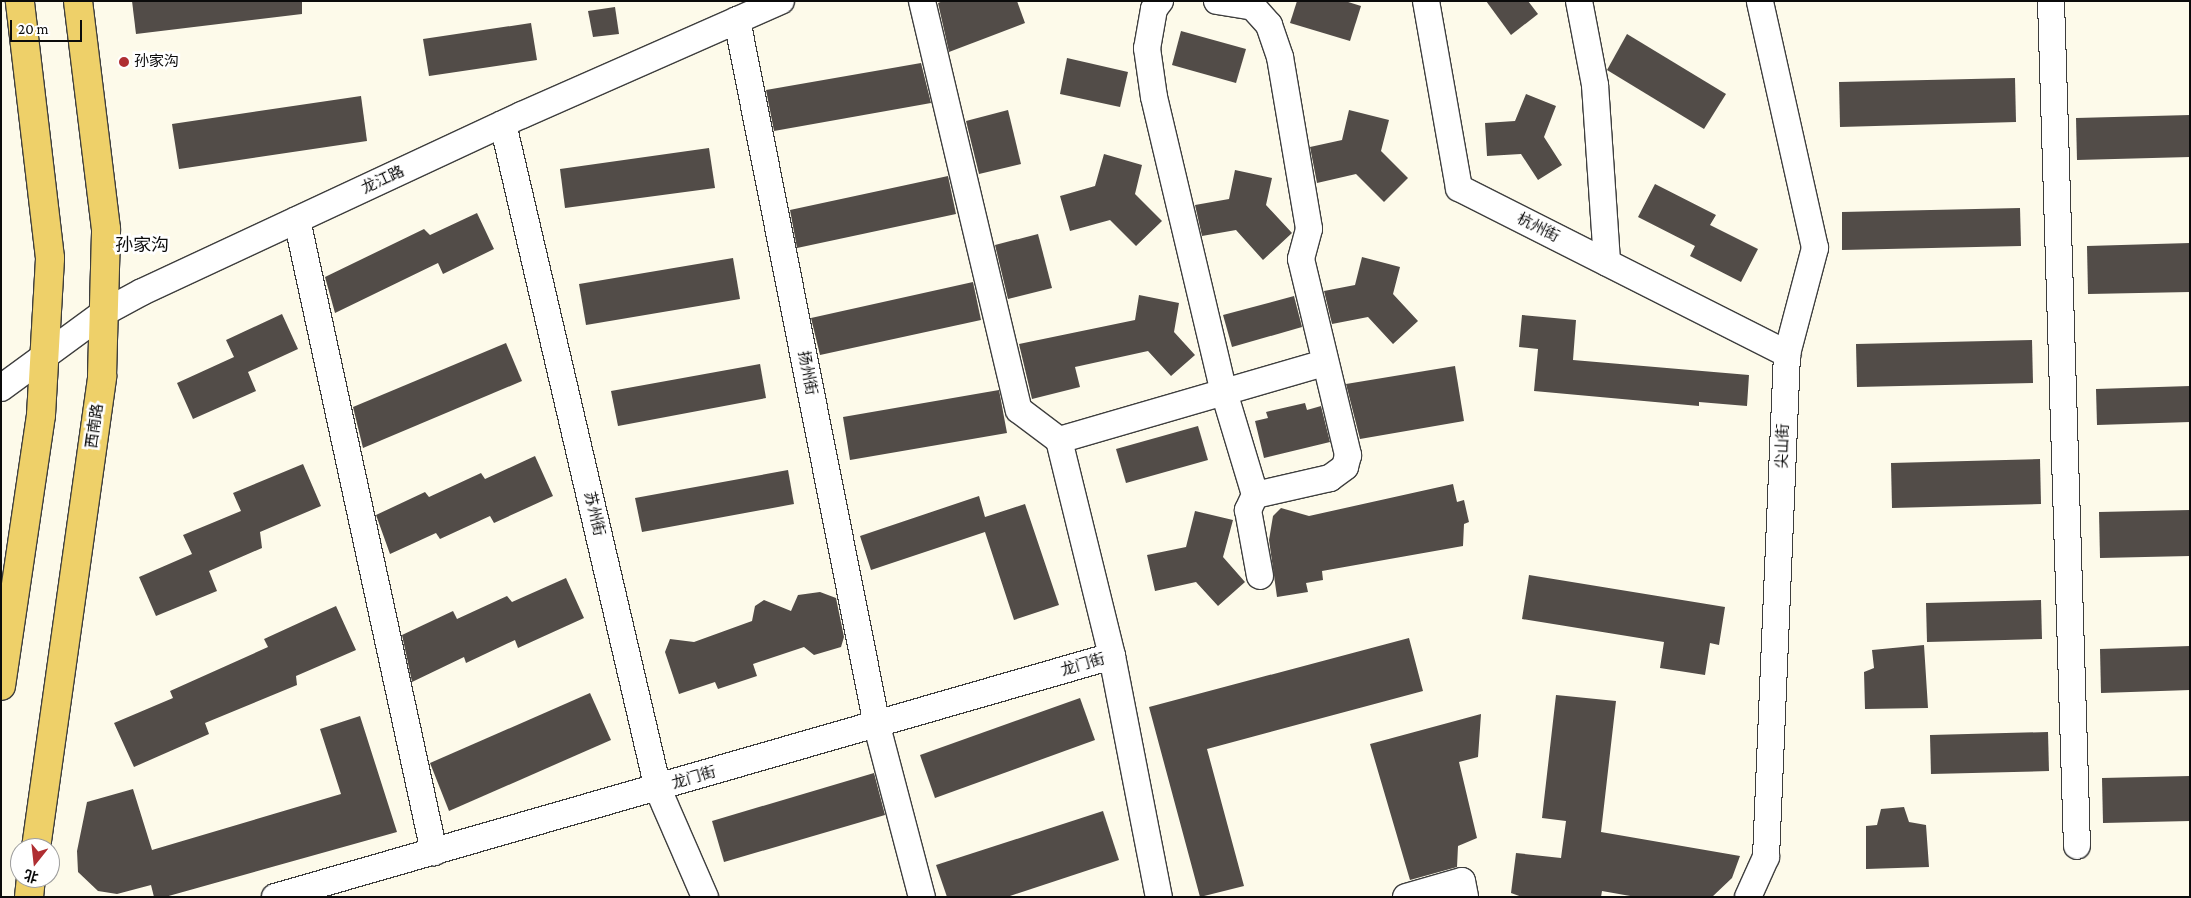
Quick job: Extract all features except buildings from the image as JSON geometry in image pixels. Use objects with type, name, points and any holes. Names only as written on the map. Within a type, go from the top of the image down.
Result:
[{"type":"main road","points":[[1,686],[41,416],[46,354],[50,250],[20,1]]},
{"type":"main road","name":"西南路","points":[[37,838],[102,376],[106,229],[78,1]]},
{"type":"street","name":"龙江路","points":[[1,388],[105,312],[503,124],[781,1]]},
{"type":"street","points":[[922,1],[1019,410],[1059,440],[1112,656],[1159,897]]},
{"type":"street","points":[[1160,1],[1154,9],[1147,48],[1154,97],[1224,392],[1255,495],[1248,510],[1260,576]]},
{"type":"street","points":[[1217,1],[1253,8],[1269,25],[1280,57],[1309,229],[1301,259],[1324,363],[1348,455],[1345,467],[1330,478],[1255,495]]},
{"type":"street","name":"杭州街","points":[[1426,1],[1459,188],[1787,354]]},
{"type":"street","points":[[1579,1],[1595,85],[1607,263]]},
{"type":"street","name":"尖山街","points":[[1748,897],[1766,857],[1787,354],[1815,248],[1760,1]]},
{"type":"street","points":[[2050,1],[2077,846]]},
{"type":"street","name":"扬州街","points":[[737,20],[877,726],[922,897]]},
{"type":"street","name":"苏州街","points":[[503,124],[658,788],[705,897]]},
{"type":"street","points":[[297,220],[434,852]]},
{"type":"street","points":[[1059,440],[1324,363]]},
{"type":"street","name":"龙门街","points":[[274,897],[340,888],[434,852],[877,726],[1112,656]]},
{"type":"street","points":[[1406,897],[1462,882],[1465,897]]},
{"type":"place","name":"孙家沟","points":[[124,62]]},
{"type":"district","name":"孙家沟","points":[[142,245]]}]
